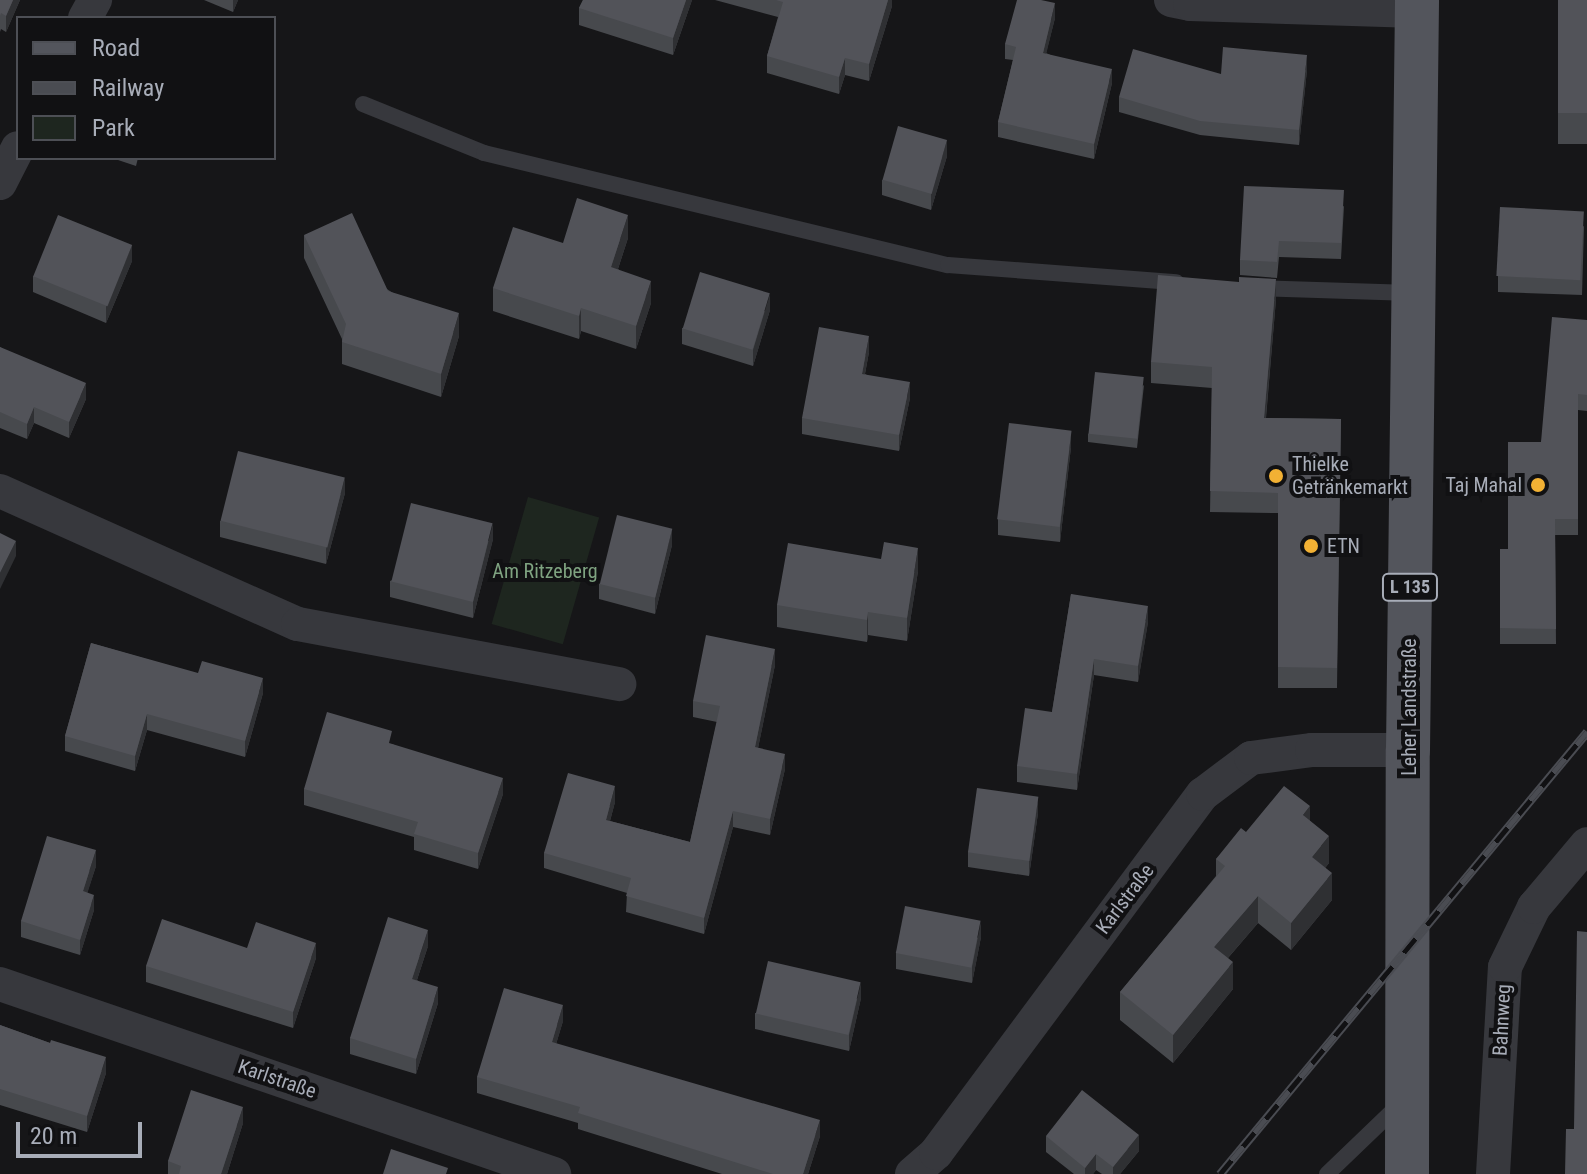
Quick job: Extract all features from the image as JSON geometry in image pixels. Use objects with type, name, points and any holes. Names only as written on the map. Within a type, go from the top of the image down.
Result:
[{"type":"main road","name":"Leher Landstraße","points":[[1407,1174],[1408,750],[1417,5]]},
{"type":"street","points":[[1171,0],[1190,4],[1417,5]]},
{"type":"street","points":[[0,183],[16,152]]},
{"type":"street","points":[[0,491],[298,624],[619,684]]},
{"type":"street","name":"Karlstraße","points":[[912,1174],[936,1153],[1203,794],[1251,758],[1312,750],[1408,750]]},
{"type":"street","name":"Bahnweg","points":[[1493,1174],[1505,967],[1534,907],[1587,844]]},
{"type":"street","name":"Karlstraße","points":[[0,984],[554,1174]]},
{"type":"lane","points":[[363,104],[484,153],[948,265],[1198,283]]},
{"type":"lane","points":[[1230,286],[1413,293]]},
{"type":"lane","points":[[1327,1174],[1407,1098]]},
{"type":"green space","name":"Am Ritzeberg","points":[[528,497],[599,517],[563,644],[492,624]]},
{"type":"building","points":[[0,0],[13,0],[6,16],[1,13],[0,16]]},
{"type":"building","points":[[583,0],[686,0],[673,38],[579,8]]},
{"type":"building","points":[[776,0],[888,0],[869,64],[845,58],[839,77],[767,56],[783,2]]},
{"type":"building","points":[[1017,0],[1055,3],[1043,53],[1112,69],[1094,144],[998,122],[1016,47],[1005,44]]},
{"type":"building","points":[[1558,0],[1587,0],[1587,113],[1558,113]]},
{"type":"building","points":[[1223,47],[1307,55],[1299,130],[1200,121],[1119,97],[1133,49],[1221,74]]},
{"type":"building","points":[[898,126],[947,140],[932,194],[883,180]]},
{"type":"building","points":[[1244,186],[1344,190],[1341,243],[1279,241],[1277,262],[1240,260]]},
{"type":"building","points":[[577,198],[628,215],[611,267],[651,281],[636,326],[581,308],[579,316],[493,288],[513,227],[563,243]]},
{"type":"building","points":[[1500,207],[1584,211],[1580,280],[1496,276]]},
{"type":"building","points":[[352,213],[388,291],[459,313],[441,374],[342,342],[346,324],[304,235]]},
{"type":"building","points":[[58,215],[132,245],[107,306],[33,276]]},
{"type":"building","points":[[700,272],[770,293],[753,350],[683,328]]},
{"type":"building","points":[[1158,275],[1239,282],[1239,277],[1276,279],[1264,418],[1341,419],[1337,668],[1278,667],[1278,493],[1210,491],[1212,367],[1151,362]]},
{"type":"building","points":[[1552,317],[1587,320],[1587,395],[1578,394],[1578,519],[1555,519],[1556,629],[1500,628],[1500,549],[1508,549],[1508,442],[1541,442]]},
{"type":"building","points":[[819,327],[869,336],[862,374],[910,382],[899,435],[802,418]]},
{"type":"building","points":[[0,347],[86,383],[69,422],[34,407],[27,424],[0,412]]},
{"type":"building","points":[[1095,372],[1144,377],[1137,439],[1089,434]]},
{"type":"building","points":[[1009,423],[1072,431],[1060,527],[997,519]]},
{"type":"building","points":[[238,451],[345,478],[327,547],[221,521]]},
{"type":"building","points":[[411,503],[493,523],[473,602],[391,582]]},
{"type":"building","points":[[617,515],[672,529],[655,598],[600,584]]},
{"type":"building","points":[[0,533],[16,541],[0,573]]},
{"type":"building","points":[[884,542],[918,548],[907,618],[868,612],[867,620],[777,605],[788,543],[881,559]]},
{"type":"building","points":[[1071,594],[1148,606],[1138,666],[1094,659],[1077,774],[1017,766],[1025,708],[1052,712]]},
{"type":"building","points":[[706,635],[775,649],[755,747],[785,754],[770,819],[733,811],[704,918],[626,896],[631,878],[544,853],[568,773],[615,786],[606,820],[690,842],[720,706],[693,701]]},
{"type":"building","points":[[91,643],[198,673],[202,661],[263,678],[245,741],[147,714],[135,756],[65,736]]},
{"type":"building","points":[[327,712],[392,731],[389,743],[503,778],[478,853],[414,834],[418,822],[304,789]]},
{"type":"building","points":[[1284,786],[1310,806],[1303,815],[1329,836],[1312,857],[1332,873],[1291,923],[1258,896],[1214,947],[1233,962],[1173,1035],[1120,992],[1225,866],[1216,859],[1241,828],[1246,832]]},
{"type":"building","points":[[977,788],[1038,797],[1029,861],[968,852]]},
{"type":"building","points":[[47,836],[96,850],[83,891],[94,895],[80,940],[21,921]]},
{"type":"building","points":[[905,906],[981,921],[971,968],[896,953]]},
{"type":"building","points":[[388,917],[428,930],[412,979],[438,987],[416,1059],[350,1038]]},
{"type":"building","points":[[162,919],[247,948],[256,922],[316,943],[293,1012],[146,966]]},
{"type":"building","points":[[1577,931],[1587,932],[1587,1174],[1565,1174],[1566,1129],[1574,1129]]},
{"type":"building","points":[[768,961],[861,982],[848,1035],[756,1014]]},
{"type":"building","points":[[504,988],[563,1005],[552,1042],[820,1120],[803,1174],[773,1174],[578,1113],[580,1107],[477,1077]]},
{"type":"building","points":[[0,1025],[50,1043],[51,1040],[106,1057],[87,1116],[0,1089]]},
{"type":"building","points":[[191,1090],[243,1107],[221,1174],[179,1174],[181,1166],[168,1161]]},
{"type":"building","points":[[1082,1090],[1139,1135],[1113,1167],[1096,1154],[1085,1168],[1046,1136]]},
{"type":"building","points":[[391,1149],[448,1168],[446,1174],[383,1174]]},
{"type":"railway","points":[[1220,1174],[1587,732]]},
{"type":"place","name":"Thielke Getränkemarkt","points":[[1276,476]]},
{"type":"place","name":"Taj Mahal","points":[[1538,485]]},
{"type":"place","name":"ETN","points":[[1311,546]]}]
